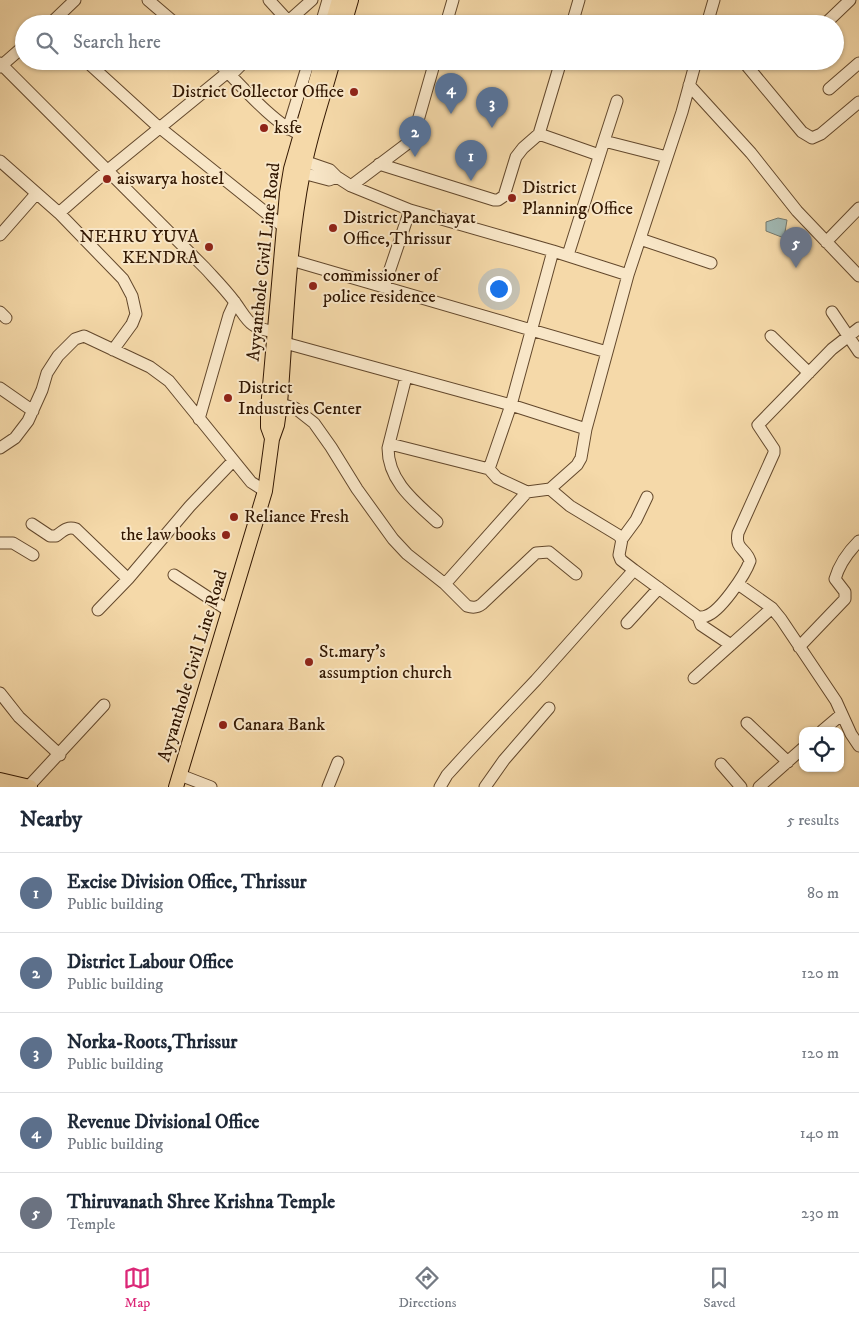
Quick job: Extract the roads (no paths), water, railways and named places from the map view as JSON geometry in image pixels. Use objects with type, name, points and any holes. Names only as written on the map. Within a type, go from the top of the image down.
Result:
[{"type":"main road","points":[[335,15],[339,0]]},
{"type":"main road","points":[[347,15],[351,0]]},
{"type":"main road","name":"Ayyanthole Civil Line Road","points":[[272,439],[268,427],[268,408],[291,260],[298,165],[294,132],[318,70]]},
{"type":"main road","name":"Ayyanthole Civil Line Road","points":[[178,781],[266,491],[272,439],[277,425],[280,404],[278,339],[287,193],[330,70]]},
{"type":"main road","points":[[0,780],[29,786]]},
{"type":"street","points":[[59,15],[75,0]]},
{"type":"street","points":[[148,0],[166,15]]},
{"type":"street","points":[[269,0],[281,15]]},
{"type":"street","points":[[296,15],[312,0]]},
{"type":"street","points":[[324,15],[328,0]]},
{"type":"street","points":[[449,15],[453,0]]},
{"type":"street","points":[[575,15],[579,0]]},
{"type":"street","points":[[710,15],[714,0]]},
{"type":"street","points":[[834,15],[850,0]]},
{"type":"street","points":[[15,53],[1,65],[205,268],[254,326],[278,339],[406,377],[510,405],[586,429]]},
{"type":"street","points":[[829,88],[859,63]]},
{"type":"street","points":[[96,70],[161,128],[285,228]]},
{"type":"street","points":[[226,70],[294,132]]},
{"type":"street","points":[[59,213],[108,170],[233,70]]},
{"type":"street","points":[[294,132],[307,70]]},
{"type":"street","points":[[351,186],[413,138],[432,70]]},
{"type":"street","points":[[380,164],[498,200],[504,196],[516,157],[539,134],[558,70]]},
{"type":"street","points":[[390,444],[489,469],[497,478],[527,492],[550,489],[576,465],[581,458],[586,429],[628,275],[693,70]]},
{"type":"street","points":[[750,70],[802,132],[812,138],[816,137],[859,102]]},
{"type":"street","points":[[689,85],[751,153],[798,211],[859,274]]},
{"type":"street","points":[[568,255],[617,101]]},
{"type":"street","points":[[539,134],[599,155]]},
{"type":"street","points":[[604,141],[667,157]]},
{"type":"street","points":[[0,161],[59,213],[123,279],[132,296],[136,314],[132,324],[113,350]]},
{"type":"street","points":[[298,165],[330,170],[336,177],[351,186],[410,210],[553,250],[628,275]]},
{"type":"street","points":[[0,235],[36,194]]},
{"type":"street","points":[[826,242],[859,208]]},
{"type":"street","points":[[384,287],[410,210]]},
{"type":"street","points":[[640,239],[711,264]]},
{"type":"street","points":[[489,469],[510,405],[553,250]]},
{"type":"street","points":[[291,260],[607,352]]},
{"type":"street","points":[[199,419],[229,315],[235,302]]},
{"type":"street","points":[[832,312],[859,352]]},
{"type":"street","points":[[698,617],[705,617],[711,614],[738,584],[750,561],[748,556],[739,547],[738,533],[774,453],[774,448],[758,425],[808,373],[859,328]]},
{"type":"street","points":[[0,448],[21,432],[33,411],[51,367],[75,339],[84,336],[150,367],[169,381],[251,482],[266,491]]},
{"type":"street","points":[[771,336],[808,373]]},
{"type":"street","points":[[406,377],[388,448],[388,460],[400,486],[436,522]]},
{"type":"street","points":[[0,388],[33,411]]},
{"type":"street","points":[[280,404],[295,408],[314,423],[331,447],[356,490],[393,539],[407,554],[445,584],[462,602],[472,608],[482,604],[536,553],[549,552],[576,574]]},
{"type":"street","points":[[98,610],[128,579],[190,506],[233,461]]},
{"type":"street","points":[[550,489],[561,500],[622,539]]},
{"type":"street","points":[[445,584],[527,492]]},
{"type":"street","points":[[646,497],[636,520],[622,539],[618,555],[621,560],[698,617],[701,625],[731,645]]},
{"type":"street","points":[[32,524],[50,536],[56,536],[70,527],[76,529],[128,579]]},
{"type":"street","points":[[798,647],[845,599],[844,592],[835,579],[850,550],[859,540]]},
{"type":"street","points":[[0,543],[13,543],[33,555]]},
{"type":"street","points":[[440,787],[447,775],[536,680],[634,570]]},
{"type":"street","points":[[174,575],[229,610]]},
{"type":"street","points":[[738,584],[772,608],[827,687],[859,746]]},
{"type":"street","points":[[627,623],[659,588]]},
{"type":"street","points":[[694,678],[772,608]]},
{"type":"street","points":[[0,694],[19,717],[60,755]]},
{"type":"street","points":[[29,786],[60,755],[104,705]]},
{"type":"street","points":[[486,787],[504,760],[549,708]]},
{"type":"street","points":[[827,727],[842,714]]},
{"type":"street","points":[[747,723],[788,762]]},
{"type":"street","points":[[760,787],[799,752]]},
{"type":"street","points":[[328,787],[338,762]]},
{"type":"street","points":[[721,764],[741,787]]},
{"type":"street","points":[[178,781],[211,787]]},
{"type":"water","points":[[778,218],[787,220],[784,238],[766,231],[766,222]]},
{"type":"place","name":"District Collector Office","points":[[354,92]]},
{"type":"place","name":"Revenue Divisional Office","points":[[451,114]]},
{"type":"place","name":"ksfe","points":[[264,128]]},
{"type":"place","name":"Norka-Roots,Thrissur","points":[[492,128]]},
{"type":"place","name":"District Labour Office","points":[[415,157]]},
{"type":"place","name":"aiswarya hostel","points":[[107,179]]},
{"type":"place","name":"Excise Division Office, Thrissur","points":[[471,181]]},
{"type":"place","name":"District Planning Office","points":[[512,198]]},
{"type":"place","name":"District Panchayat Office,Thrissur","points":[[333,228]]},
{"type":"place","name":"NEHRU YUVA KENDRA","points":[[209,247]]},
{"type":"place","name":"Thiruvanath Shree Krishna Temple","points":[[796,268]]},
{"type":"place","name":"commissioner of police residence","points":[[313,286]]},
{"type":"place","name":"District Industries Center","points":[[228,398]]},
{"type":"place","name":"Reliance Fresh","points":[[234,517]]},
{"type":"place","name":"the law books","points":[[226,535]]},
{"type":"place","name":"St.mary's assumption church","points":[[309,662]]},
{"type":"place","name":"Canara Bank","points":[[223,725]]}]
